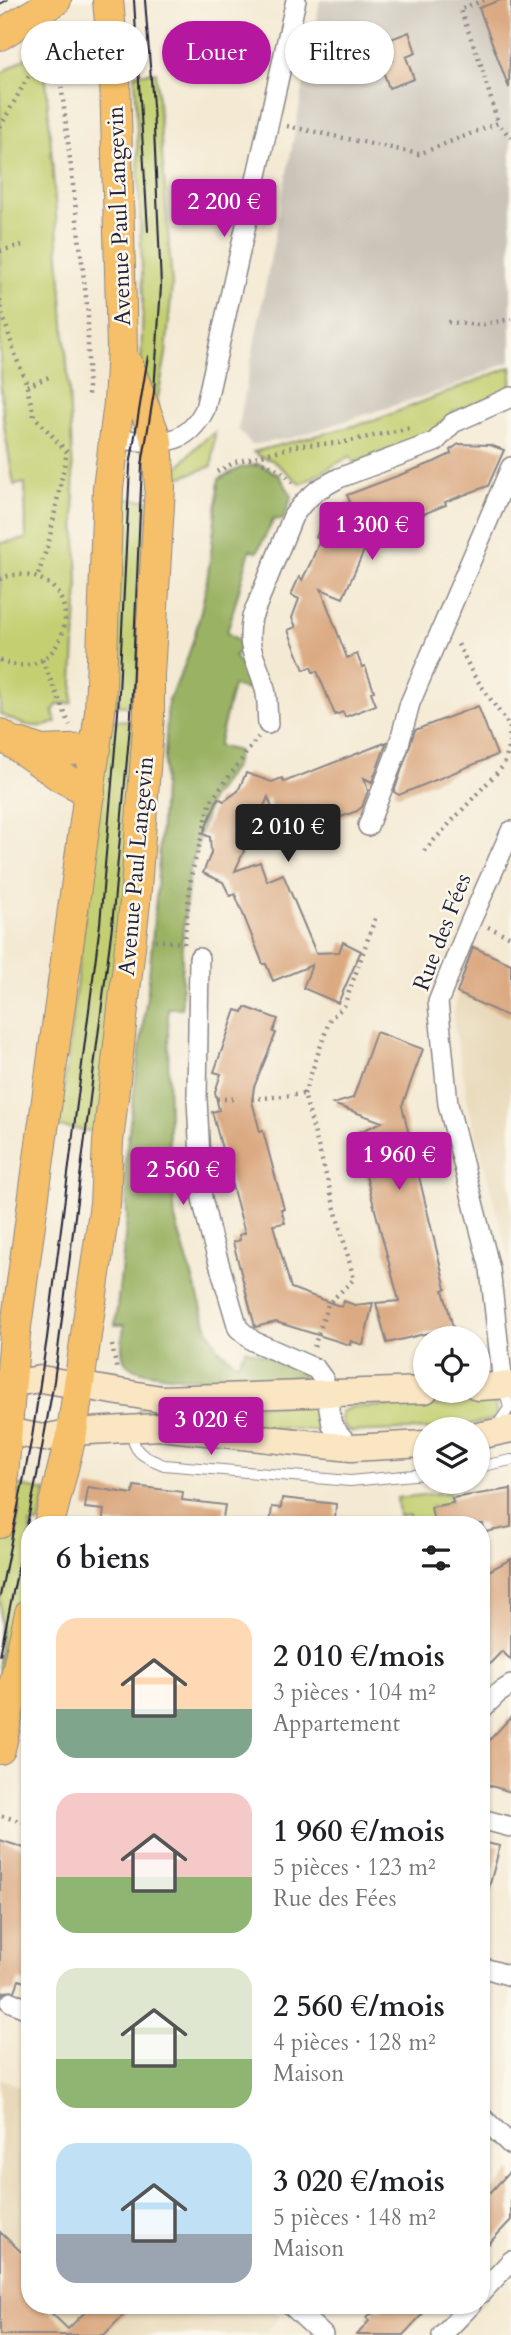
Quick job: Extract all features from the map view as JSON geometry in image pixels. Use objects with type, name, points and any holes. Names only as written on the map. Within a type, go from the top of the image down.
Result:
[{"type":"main road","points":[[0,35],[56,0]]},
{"type":"main road","name":"Avenue Paul Langevin","points":[[0,1523],[4,1505],[6,1384],[90,792],[85,742],[100,712],[108,488],[119,403],[122,349],[115,77],[108,0]]},
{"type":"main road","name":"Avenue Paul Langevin","points":[[51,1516],[72,1432],[104,1203],[108,1142],[135,902],[149,715],[160,487],[157,441],[122,349]]},
{"type":"main road","points":[[4,737],[41,751],[85,742]]},
{"type":"main road","points":[[4,737],[61,777],[90,792]]},
{"type":"main road","points":[[0,1749],[21,1692]]},
{"type":"street","points":[[113,439],[171,441],[188,434],[198,424],[205,409],[296,0]]},
{"type":"street","points":[[268,724],[265,689],[250,648],[249,635],[252,617],[293,516],[319,489],[339,478],[435,442],[453,423],[511,397]]},
{"type":"street","points":[[368,826],[398,748],[410,703],[511,467]]},
{"type":"street","name":"Rue des Fées","points":[[497,1386],[490,1269],[448,1104],[438,1002],[511,831]]},
{"type":"street","points":[[191,954],[202,1198],[238,1328],[253,1341],[316,1369],[324,1380],[329,1395],[332,1424],[351,1448]]},
{"type":"street","points":[[6,1384],[41,1379],[161,1399],[413,1391]]},
{"type":"street","points":[[4,1430],[44,1438],[72,1432],[160,1427],[351,1448],[413,1445]]},
{"type":"street","points":[[490,1701],[511,1685]]},
{"type":"street","points":[[490,1821],[511,1827]]},
{"type":"street","points":[[490,1970],[511,1976]]},
{"type":"street","points":[[11,2002],[21,2006]]},
{"type":"street","points":[[490,2125],[511,2145]]},
{"type":"street","points":[[490,2283],[511,2261]]},
{"type":"street","points":[[301,2314],[323,2335]]},
{"type":"street","points":[[442,2335],[462,2314]]},
{"type":"lane","points":[[494,1433],[509,1408],[497,1386]]},
{"type":"lane","points":[[132,1429],[132,1443],[141,1454],[164,1465],[350,1481],[413,1475]]},
{"type":"lane","points":[[490,1464],[511,1460]]},
{"type":"path","points":[[484,0],[460,9],[498,122],[511,138]]},
{"type":"path","points":[[0,127],[24,84]]},
{"type":"path","points":[[61,84],[88,314],[88,395]]},
{"type":"path","points":[[296,126],[419,154],[498,122]]},
{"type":"path","points":[[396,157],[398,148]]},
{"type":"path","points":[[0,251],[22,245]]},
{"type":"path","points":[[0,300],[34,416],[67,452],[49,541],[37,578]]},
{"type":"path","points":[[448,322],[480,325],[511,319]]},
{"type":"path","points":[[27,386],[49,377]]},
{"type":"path","points":[[217,472],[249,458],[300,445],[340,443],[423,425]]},
{"type":"path","points":[[249,458],[276,467],[290,479],[304,502]]},
{"type":"path","points":[[0,579],[21,574],[48,584],[57,594],[66,617],[60,642],[52,653],[42,660],[26,665],[9,664],[0,660]]},
{"type":"path","points":[[424,850],[504,765],[509,748],[511,727],[473,674],[457,642]]},
{"type":"path","points":[[42,660],[85,742]]},
{"type":"path","points":[[191,954],[183,943],[191,876],[211,801],[268,724]]},
{"type":"path","points":[[308,1365],[328,1304],[354,1279],[304,1094],[330,1019],[344,1006],[376,916]]},
{"type":"path","points":[[148,939],[183,943]]},
{"type":"path","points":[[252,1099],[304,1094]]},
{"type":"path","points":[[110,1336],[119,1378]]},
{"type":"path","points":[[2,1816],[21,1821]]},
{"type":"shaded area","points":[[320,0],[511,0],[511,361],[449,388],[295,437],[252,445],[238,429],[304,84],[394,84],[394,21],[316,21]]},
{"type":"shaded area","points":[[473,947],[511,964],[511,1265],[469,1107],[453,1018],[462,973]]},
{"type":"shaded area","points":[[0,2078],[21,2087],[21,2314],[277,2314],[280,2317],[263,2335],[0,2335]]},
{"type":"green space","points":[[21,61],[21,84],[46,84],[69,391],[78,582],[72,703],[58,704],[53,711],[56,722],[42,726],[21,723],[0,714],[0,543],[26,539],[25,483],[14,485],[4,426],[0,378],[0,74]]},
{"type":"green space","points":[[156,72],[172,285],[166,354],[156,408],[141,370],[143,300],[135,84],[148,84],[148,73]]},
{"type":"green space","points":[[511,367],[511,389],[453,412],[429,434],[354,463],[350,456],[301,484],[272,460],[253,452],[376,420]]},
{"type":"green space","points":[[215,432],[212,466],[179,478],[173,473],[199,444]]},
{"type":"green space","points":[[259,464],[279,475],[292,496],[283,520],[274,519],[257,552],[250,550],[227,633],[239,640],[240,651],[234,656],[252,680],[249,690],[233,686],[218,746],[238,751],[235,766],[210,800],[189,873],[182,941],[182,1008],[168,1008],[169,1143],[175,1219],[208,1329],[219,1349],[237,1364],[246,1349],[300,1368],[304,1381],[181,1377],[136,1369],[124,1359],[124,1325],[115,1325],[127,1219],[125,1160],[148,988],[158,875],[168,700],[181,675],[199,621],[210,564],[219,479],[240,468]]},
{"type":"green space","points":[[119,499],[149,500],[144,707],[106,705]]},
{"type":"green space","points":[[105,720],[143,721],[105,1133],[57,1127],[61,1113],[106,733]]},
{"type":"green space","points":[[495,1396],[496,1418],[490,1420],[490,1417],[413,1417],[413,1430],[351,1432],[341,1423],[341,1412],[352,1407],[490,1403],[490,1397]]},
{"type":"green space","points":[[319,1404],[324,1431],[137,1418],[139,1408]]},
{"type":"green space","points":[[10,1484],[46,1491],[41,1516],[21,1516],[21,1613],[5,1690],[0,1688],[0,1555],[11,1504]]},
{"type":"green space","points":[[450,1494],[451,1503],[431,1507],[433,1516],[399,1516],[397,1498]]},
{"type":"building","points":[[500,0],[511,0],[509,88],[479,8]]},
{"type":"building","points":[[409,32],[416,53],[406,57],[414,79],[389,88],[388,84],[394,84],[394,38]]},
{"type":"building","points":[[459,444],[490,445],[504,450],[488,486],[371,535],[343,598],[321,589],[347,658],[357,654],[362,667],[365,666],[376,705],[345,717],[343,712],[335,715],[317,671],[313,672],[311,667],[304,670],[288,630],[296,627],[292,618],[299,599],[291,595],[299,577],[302,580],[311,562],[320,540],[316,537],[324,520],[360,539],[344,504],[350,502],[347,495],[434,462],[451,454],[450,450]]},
{"type":"building","points":[[478,706],[497,755],[399,795],[394,792],[415,730]]},
{"type":"building","points":[[387,742],[372,782],[364,778],[368,791],[362,807],[357,811],[302,831],[295,815],[277,822],[268,797],[253,831],[248,832],[250,837],[235,871],[260,862],[267,881],[283,874],[316,953],[339,952],[343,942],[361,951],[338,1003],[303,988],[312,965],[273,981],[266,964],[263,964],[235,894],[230,896],[223,882],[203,873],[211,853],[210,837],[203,834],[218,798],[224,801],[238,791],[246,773],[272,782],[282,778],[284,782]]},
{"type":"building","points":[[473,947],[511,964],[511,1018],[457,993]]},
{"type":"building","points":[[245,1007],[278,1019],[273,1032],[276,1033],[254,1087],[252,1101],[284,1209],[281,1209],[285,1223],[273,1225],[291,1288],[342,1307],[344,1301],[355,1305],[373,1303],[363,1345],[351,1341],[350,1345],[276,1322],[255,1327],[233,1242],[240,1240],[239,1235],[245,1233],[212,1112],[219,1110],[215,1092],[221,1074],[214,1072],[236,1010],[243,1012]]},
{"type":"building","points":[[376,1032],[423,1049],[402,1106],[453,1326],[413,1326],[413,1337],[387,1343],[376,1303],[399,1301],[355,1134],[382,1122],[333,1104],[353,1098]]},
{"type":"building","points":[[134,1486],[183,1492],[182,1500],[225,1505],[223,1516],[103,1516],[104,1510],[85,1508],[88,1487],[133,1494]]},
{"type":"building","points":[[511,1489],[511,1527],[490,1531],[490,1516],[433,1516],[431,1507],[453,1503],[452,1498]]},
{"type":"building","points":[[282,1498],[336,1504],[335,1516],[271,1516],[272,1507],[281,1508]]},
{"type":"building","points":[[511,1559],[511,1660],[502,1651],[490,1664],[490,1570]]},
{"type":"building","points":[[511,1717],[511,1792],[490,1786],[490,1739]]},
{"type":"building","points":[[0,1840],[21,1847],[21,1981],[15,1991],[4,1992],[0,1997]]},
{"type":"building","points":[[490,1844],[500,1846],[490,1884]]},
{"type":"building","points":[[511,2170],[511,2220],[490,2242],[490,2193]]},
{"type":"building","points":[[0,2232],[21,2252],[21,2314],[52,2314],[68,2329],[83,2314],[124,2314],[104,2335],[0,2335]]},
{"type":"building","points":[[371,2314],[423,2314],[403,2335],[357,2335],[369,2321],[366,2317]]},
{"type":"tram line","points":[[0,4],[7,0]]},
{"type":"tram line","points":[[134,0],[148,231]]},
{"type":"tram line","points":[[29,1516],[54,1381],[112,926],[131,714],[142,465],[154,392],[161,286],[145,0]]},
{"type":"tram line","points":[[0,1596],[32,1437],[47,1338],[100,924],[118,713],[130,466],[148,356]]},
{"type":"tram line","points":[[0,1655],[21,1554]]}]
